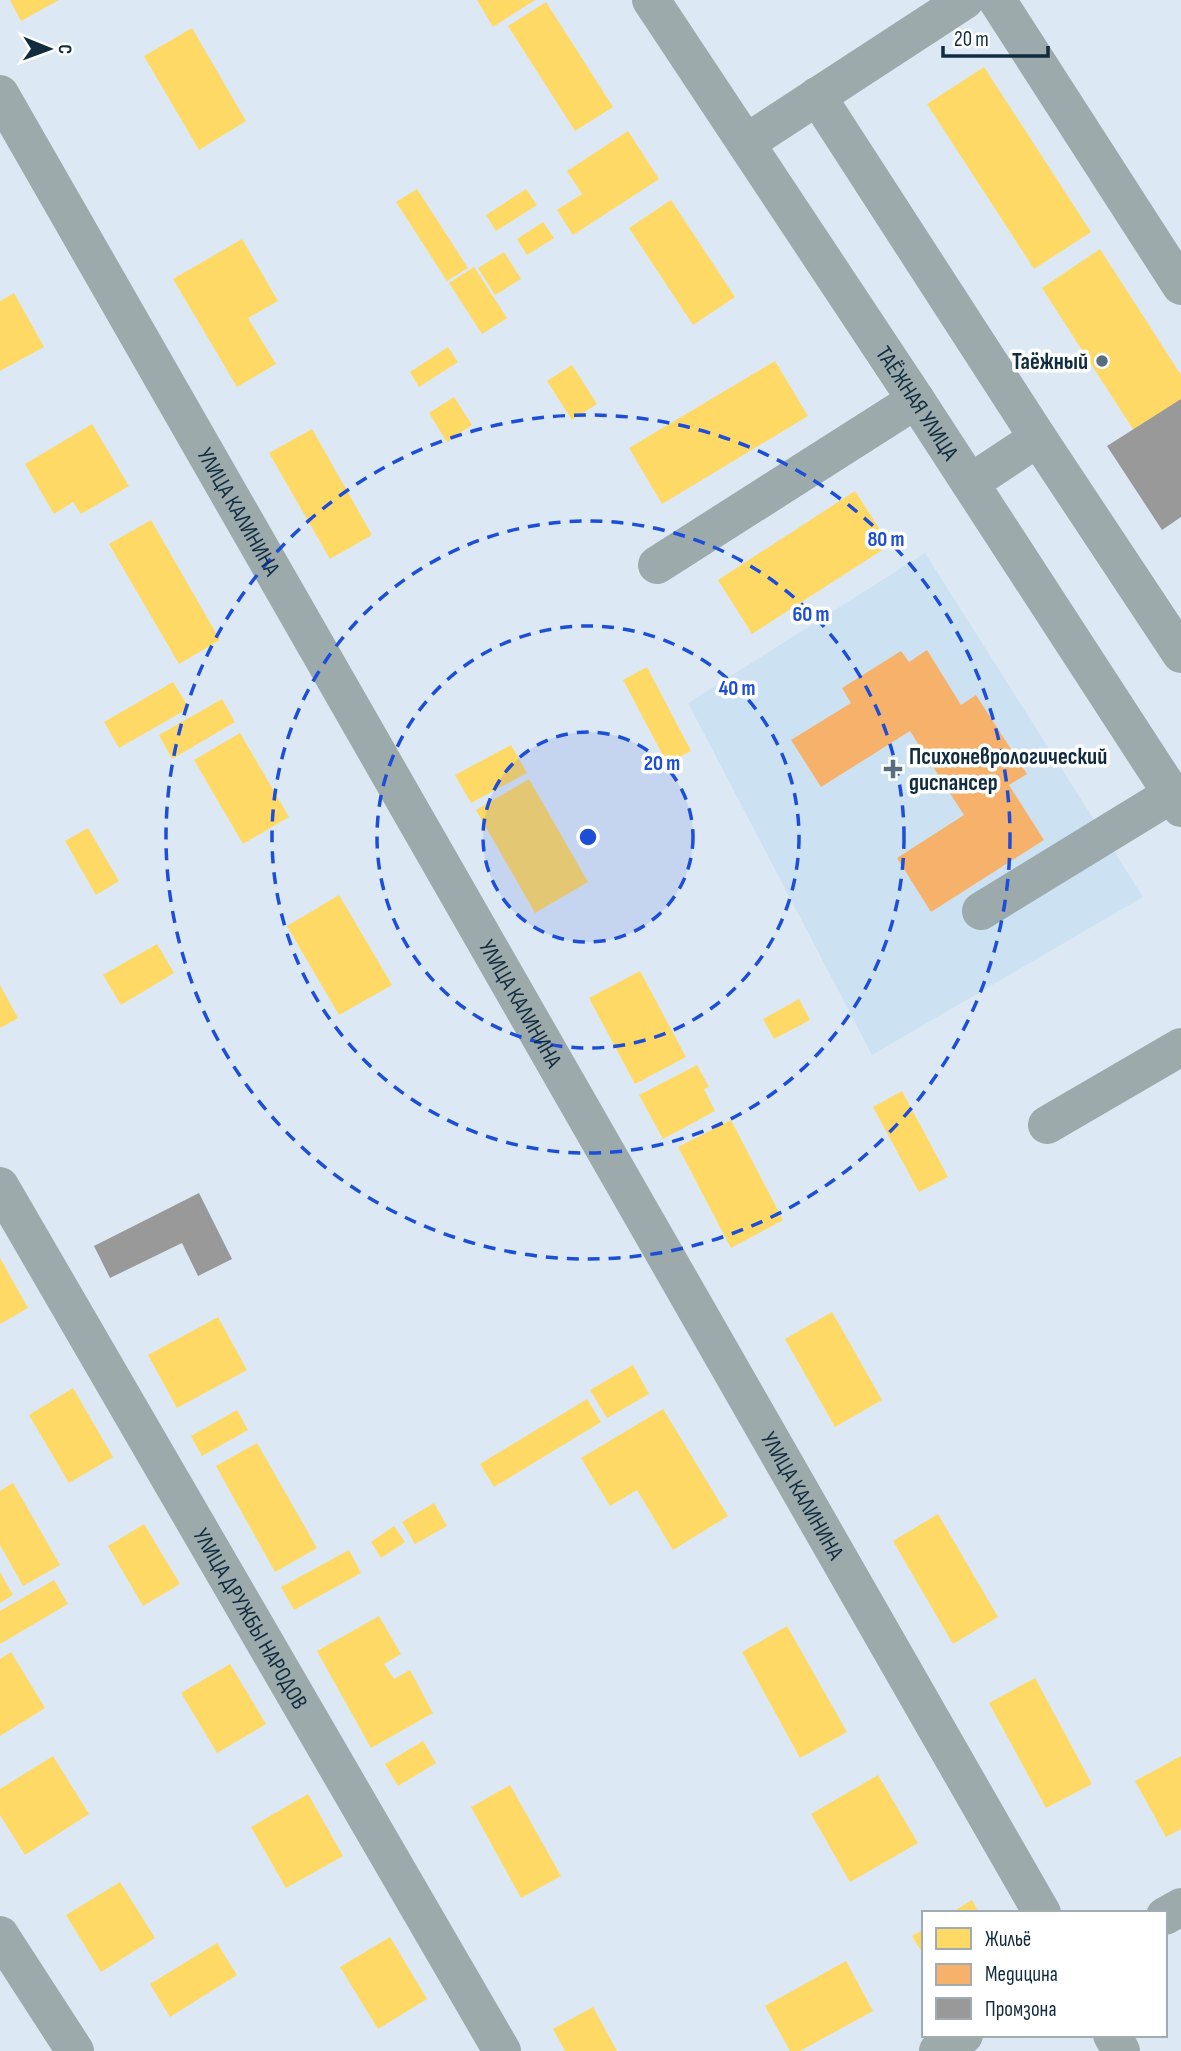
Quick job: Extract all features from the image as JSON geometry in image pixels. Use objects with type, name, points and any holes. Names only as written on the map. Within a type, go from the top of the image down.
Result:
[{"type":"street","name":"ТАЁЖНАЯ УЛИЦА","points":[[652,0],[970,483],[1174,786]]},
{"type":"street","points":[[746,142],[965,0]]},
{"type":"street","points":[[997,0],[1181,286]]},
{"type":"street","name":"УЛИЦА КАЛИНИНА","points":[[0,94],[1041,1911]]},
{"type":"street","points":[[817,96],[1181,654]]},
{"type":"street","points":[[657,565],[916,400]]},
{"type":"street","points":[[970,483],[1038,438]]},
{"type":"street","points":[[981,911],[1174,786]]},
{"type":"street","points":[[1048,1125],[1181,1048]]},
{"type":"street","name":"УЛИЦА ДРУЖБЫ НАРОДОВ","points":[[0,1186],[502,2051]]},
{"type":"street","points":[[0,1936],[75,2051]]},
{"type":"street","points":[[938,2051],[961,2037]]},
{"type":"shaded area","name":"Психоневрологический диспансер","points":[[925,553],[1143,897],[872,1055],[688,703]]},
{"type":"building: Жильё","points":[[10,0],[59,0],[21,21]]},
{"type":"building: Жильё","points":[[477,0],[535,0],[493,27]]},
{"type":"building: Жильё","points":[[546,2],[613,107],[575,131],[508,26]]},
{"type":"building: Жильё","points":[[192,28],[246,121],[199,150],[144,56]]},
{"type":"building: Жильё","points":[[984,67],[1091,232],[1034,269],[927,104]]},
{"type":"building: Жильё","points":[[628,131],[659,179],[573,235],[557,210],[582,194],[567,171]]},
{"type":"building: Жильё","points":[[417,189],[468,268],[447,281],[396,202]]},
{"type":"building: Жильё","points":[[526,189],[537,205],[496,231],[486,215]]},
{"type":"building: Жильё","points":[[671,200],[735,297],[693,325],[629,228]]},
{"type":"building: Жильё","points":[[543,222],[554,238],[527,255],[517,239]]},
{"type":"building: Жильё","points":[[242,239],[278,301],[248,318],[276,364],[237,387],[173,279]]},
{"type":"building: Жильё","points":[[1100,249],[1181,375],[1181,472],[1167,482],[1042,288]]},
{"type":"building: Жильё","points":[[504,252],[521,279],[495,295],[478,268]]},
{"type":"building: Жильё","points":[[474,267],[507,318],[482,334],[449,283]]},
{"type":"building: Жильё","points":[[14,293],[44,347],[0,371],[0,301]]},
{"type":"building: Жильё","points":[[448,347],[458,362],[419,387],[410,372]]},
{"type":"building: Жильё","points":[[775,361],[808,416],[662,504],[629,448]]},
{"type":"building: Жильё","points":[[572,365],[597,404],[572,420],[547,381]]},
{"type":"building: Жильё","points":[[454,397],[472,425],[447,442],[429,413]]},
{"type":"building: Жильё","points":[[92,424],[129,486],[81,514],[73,502],[54,514],[25,464]]},
{"type":"building: Жильё","points":[[312,429],[372,535],[330,559],[269,453]]},
{"type":"building: Жильё","points":[[855,491],[890,545],[752,634],[718,580]]},
{"type":"building: Жильё","points":[[151,520],[220,640],[179,664],[109,544]]},
{"type":"building: Жильё","points":[[647,667],[691,751],[667,763],[623,680]]},
{"type":"building: Жильё","points":[[173,682],[189,708],[119,748],[104,722]]},
{"type":"building: Жильё","points":[[222,699],[235,722],[172,759],[159,735]]},
{"type":"building: Жильё","points":[[240,733],[289,817],[243,844],[194,760]]},
{"type":"building: Жильё","points":[[511,745],[527,773],[471,803],[455,775]]},
{"type":"building: Жильё","points":[[529,779],[588,882],[535,913],[476,810]]},
{"type":"building: Жильё","points":[[88,828],[119,881],[96,895],[65,841]]},
{"type":"building: Жильё","points":[[339,895],[392,985],[339,1015],[287,926]]},
{"type":"building: Жильё","points":[[157,944],[174,973],[121,1005],[103,975]]},
{"type":"building: Жильё","points":[[640,971],[686,1057],[635,1084],[589,998]]},
{"type":"building: Жильё","points":[[0,985],[18,1018],[0,1028]]},
{"type":"building: Жильё","points":[[799,999],[810,1020],[774,1039],[763,1019]]},
{"type":"building: Жильё","points":[[697,1065],[709,1087],[704,1089],[715,1111],[663,1139],[639,1095]]},
{"type":"building: Жильё","points":[[902,1091],[948,1177],[919,1192],[873,1107]]},
{"type":"building: Жильё","points":[[731,1120],[783,1220],[731,1248],[678,1147]]},
{"type":"building: Жильё","points":[[0,1258],[28,1308],[0,1324]]},
{"type":"building: Жильё","points":[[832,1312],[882,1400],[835,1427],[785,1339]]},
{"type":"building: Жильё","points":[[218,1317],[247,1370],[177,1408],[148,1355]]},
{"type":"building: Жильё","points":[[633,1365],[649,1394],[607,1418],[590,1390]]},
{"type":"building: Жильё","points":[[73,1388],[113,1457],[69,1483],[29,1415]]},
{"type":"building: Жильё","points":[[587,1399],[601,1422],[494,1487],[480,1464]]},
{"type":"building: Жильё","points":[[663,1409],[728,1516],[673,1550],[637,1490],[610,1506],[581,1458]]},
{"type":"building: Жильё","points":[[237,1410],[248,1430],[202,1456],[191,1436]]},
{"type":"building: Жильё","points":[[257,1443],[317,1548],[275,1572],[216,1466]]},
{"type":"building: Жильё","points":[[13,1483],[60,1565],[23,1586],[0,1545],[0,1491]]},
{"type":"building: Жильё","points":[[434,1503],[447,1526],[415,1544],[402,1522]]},
{"type":"building: Жильё","points":[[938,1514],[998,1617],[953,1644],[893,1541]]},
{"type":"building: Жильё","points":[[144,1524],[180,1584],[143,1606],[108,1546]]},
{"type":"building: Жильё","points":[[394,1526],[405,1542],[381,1558],[371,1542]]},
{"type":"building: Жильё","points":[[349,1550],[361,1573],[294,1610],[281,1587]]},
{"type":"building: Жильё","points":[[0,1572],[13,1595],[0,1603]]},
{"type":"building: Жильё","points":[[54,1580],[68,1604],[0,1644],[0,1611]]},
{"type":"building: Жильё","points":[[379,1616],[401,1654],[384,1664],[394,1679],[410,1670],[433,1713],[371,1748],[317,1651]]},
{"type":"building: Жильё","points":[[787,1626],[847,1732],[800,1758],[742,1652]]},
{"type":"building: Жильё","points":[[11,1652],[45,1708],[0,1736],[0,1659]]},
{"type":"building: Жильё","points":[[230,1664],[266,1724],[217,1753],[181,1693]]},
{"type":"building: Жильё","points":[[1035,1678],[1092,1784],[1046,1808],[989,1703]]},
{"type":"building: Жильё","points":[[423,1741],[436,1763],[398,1786],[385,1764]]},
{"type":"building: Жильё","points":[[53,1756],[89,1814],[25,1855],[0,1815],[0,1789]]},
{"type":"building: Жильё","points":[[1181,1756],[1181,1829],[1166,1837],[1135,1781]]},
{"type":"building: Жильё","points":[[878,1775],[918,1843],[850,1882],[811,1814]]},
{"type":"building: Жильё","points":[[510,1785],[561,1876],[521,1898],[471,1807]]},
{"type":"building: Жильё","points":[[308,1794],[343,1856],[286,1888],[251,1827]]},
{"type":"building: Жильё","points":[[120,1882],[155,1938],[101,1972],[66,1915]]},
{"type":"building: Жильё","points":[[972,1900],[978,1911],[954,1911]]},
{"type":"building: Жильё","points":[[922,1930],[922,1953],[912,1936]]},
{"type":"building: Жильё","points":[[390,1937],[427,1999],[378,2029],[340,1967]]},
{"type":"building: Жильё","points":[[217,1943],[237,1975],[170,2017],[150,1984]]},
{"type":"building: Жильё","points":[[846,1961],[873,2011],[800,2051],[790,2051],[765,2006]]},
{"type":"building: Жильё","points":[[593,2007],[617,2051],[565,2051],[553,2029]]},
{"type":"building: Медицина","points":[[927,650],[961,705],[976,695],[1027,774],[1009,785],[1044,840],[931,912],[897,858],[964,815],[910,731],[821,787],[791,740],[851,703],[842,688],[901,651],[909,662]]},
{"type":"building: Промзона","points":[[1181,399],[1181,517],[1162,530],[1107,446]]},
{"type":"building: Промзона","points":[[199,1193],[232,1259],[198,1276],[182,1243],[110,1278],[94,1246]]},
{"type":"place","name":"Таёжный","points":[[1102,361]]},
{"type":"place","name":"Психоневрологический диспансер","points":[[893,769]]}]
